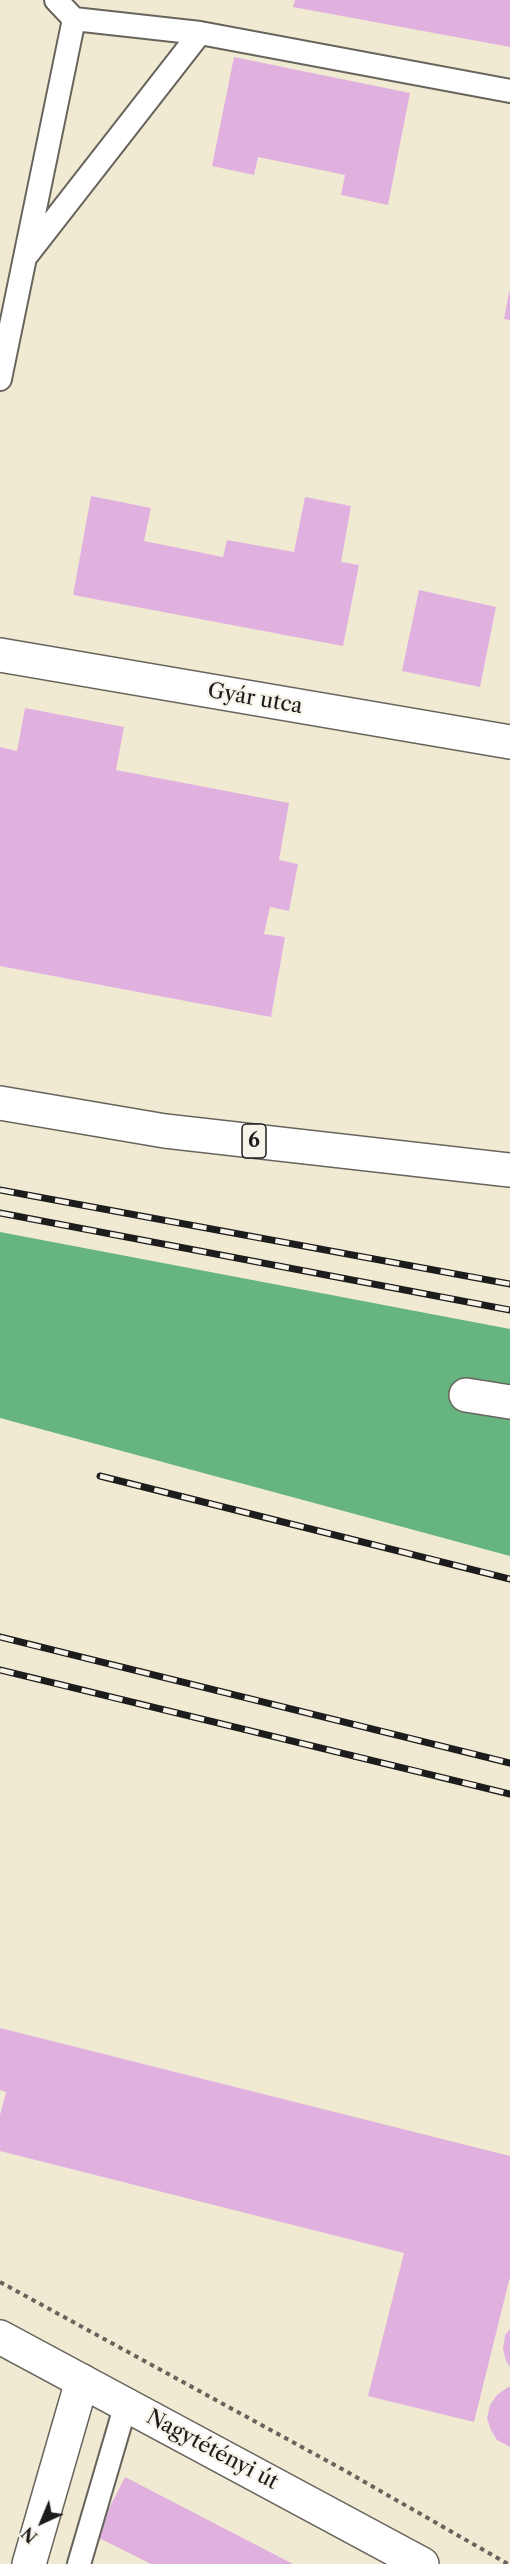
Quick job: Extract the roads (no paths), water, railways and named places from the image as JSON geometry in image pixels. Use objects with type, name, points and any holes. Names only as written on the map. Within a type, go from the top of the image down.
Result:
[{"type":"main road","name":"Gyár utca","points":[[0,655],[510,742]]},
{"type":"main road","name":"6","points":[[0,1103],[165,1131],[510,1170]]},
{"type":"main road","points":[[466,1395],[510,1402]]},
{"type":"main road","name":"Nagytétényi út","points":[[0,2337],[126,2404],[401,2559]]},
{"type":"main road","points":[[28,2564],[82,2381]]},
{"type":"lane","points":[[56,0],[74,18],[200,33],[510,92]]},
{"type":"lane","points":[[0,379],[74,18]]},
{"type":"lane","points":[[24,258],[200,33]]},
{"type":"lane","points":[[79,2564],[126,2404]]},
{"type":"railway","points":[[0,1190],[510,1284]]},
{"type":"railway","points":[[0,1213],[510,1310]]},
{"type":"railway","points":[[100,1476],[510,1579]]},
{"type":"railway","points":[[0,1637],[510,1763]]},
{"type":"railway","points":[[0,1670],[510,1794]]}]
